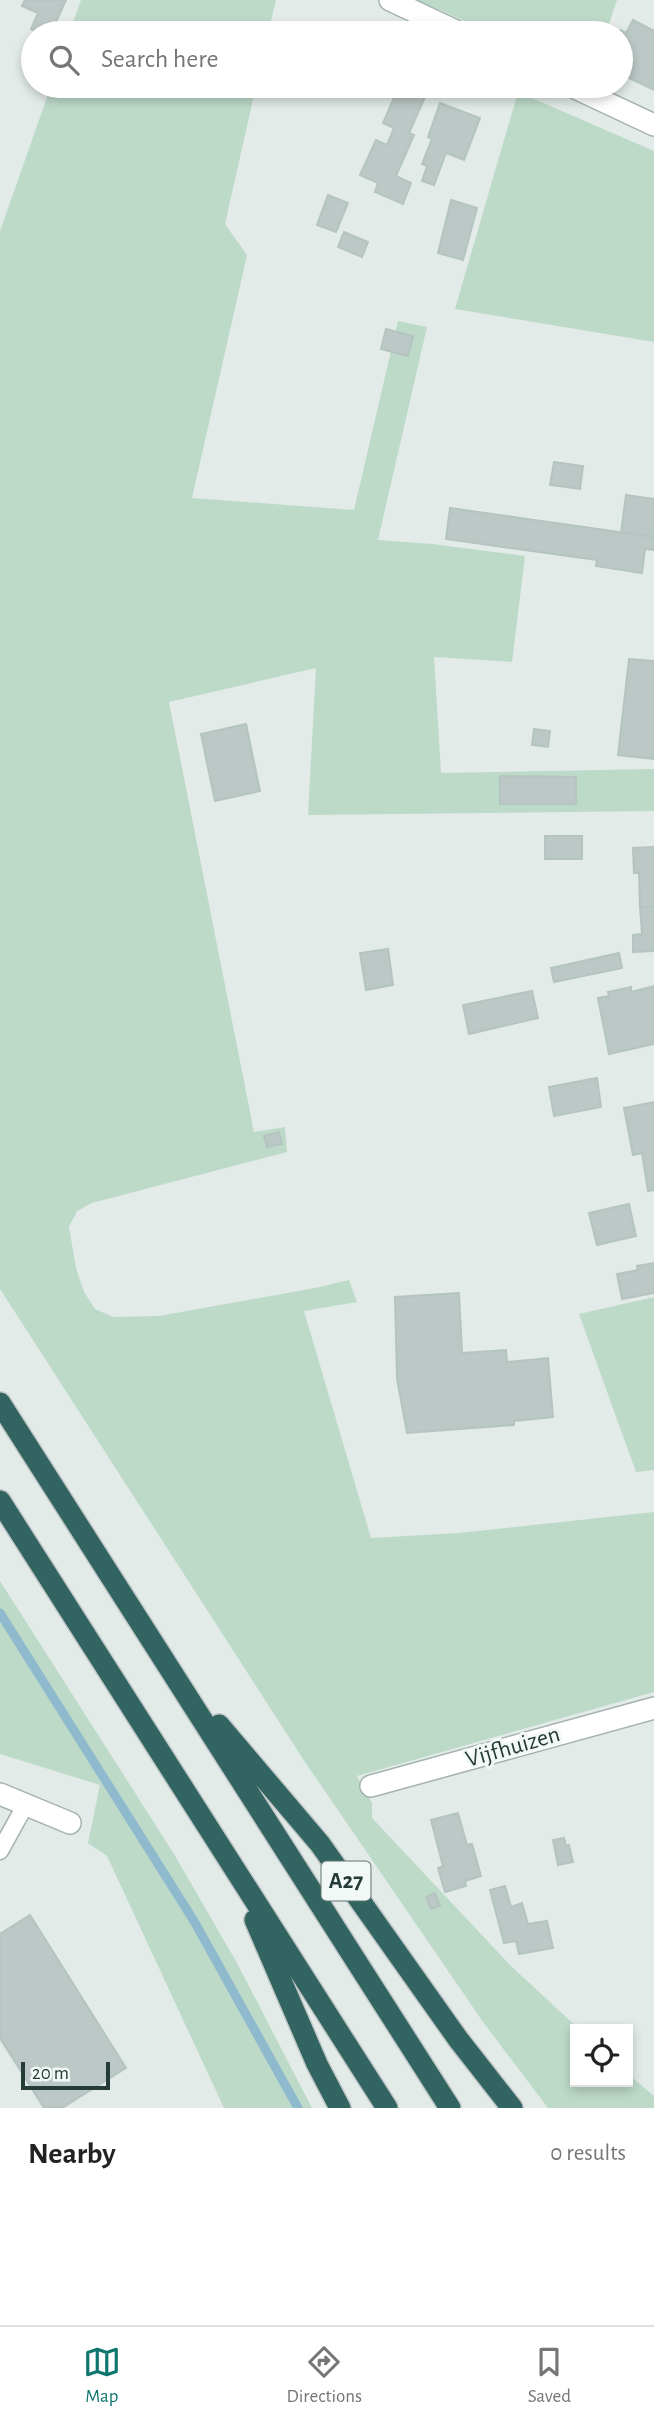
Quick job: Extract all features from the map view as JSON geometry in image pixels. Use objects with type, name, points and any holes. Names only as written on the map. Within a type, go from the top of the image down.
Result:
[{"type":"highway","name":"A27","points":[[0,1403],[450,2108]]},
{"type":"highway","points":[[0,1502],[387,2108]]},
{"type":"highway","name":"A27","points":[[168,1665],[320,1844],[458,2039],[512,2108]]},
{"type":"highway","points":[[229,1861],[317,2064],[340,2108]]},
{"type":"street","points":[[390,0],[435,21]]},
{"type":"street","points":[[597,98],[654,125]]},
{"type":"street","name":"Vijfhuizen","points":[[371,1786],[654,1708]]},
{"type":"street","points":[[0,1794],[70,1823]]},
{"type":"lane","points":[[0,1851],[26,1804]]},
{"type":"green space","points":[[81,0],[276,0],[271,21],[73,21]]},
{"type":"green space","points":[[417,0],[617,0],[610,21],[465,21]]},
{"type":"green space","points":[[47,98],[253,98],[225,224],[247,255],[192,498],[354,510],[398,321],[427,327],[378,540],[525,556],[512,662],[434,657],[441,773],[654,769],[654,811],[308,815],[316,668],[169,702],[254,1132],[285,1127],[287,1152],[92,1203],[77,1211],[69,1227],[76,1268],[84,1292],[95,1309],[113,1317],[159,1316],[349,1280],[357,1302],[304,1311],[371,1538],[459,1533],[654,1512],[654,1692],[357,1776],[372,1803],[372,1818],[510,1965],[574,2024],[570,2024],[570,2087],[633,2087],[633,2078],[654,2096],[654,2108],[548,2108],[483,2022],[305,1762],[0,1289],[0,231]]},
{"type":"green space","points":[[516,98],[532,98],[654,151],[654,342],[455,309]]},
{"type":"green space","points":[[654,1297],[654,1470],[636,1472],[579,1314]]},
{"type":"green space","points":[[0,1581],[174,1854],[237,1963],[312,2108],[224,2108],[107,1856],[88,1843],[100,1785],[0,1754]]},
{"type":"building","points":[[25,0],[66,0],[56,21],[34,21],[38,13],[22,6]]},
{"type":"building","points":[[632,21],[654,31],[654,90],[633,80]]},
{"type":"building","points":[[394,98],[425,98],[409,133],[414,135],[396,176],[411,183],[403,204],[375,192],[378,183],[360,175],[376,140],[387,145],[394,128],[383,123]]},
{"type":"building","points":[[440,103],[480,118],[464,160],[446,153],[434,185],[422,181],[427,166],[422,164],[432,139],[428,137]]},
{"type":"building","points":[[328,195],[348,203],[336,232],[317,225]]},
{"type":"building","points":[[451,200],[477,208],[463,260],[438,253]]},
{"type":"building","points":[[344,232],[368,242],[362,257],[338,247]]},
{"type":"building","points":[[386,329],[413,336],[408,356],[381,349]]},
{"type":"building","points":[[554,462],[583,466],[580,489],[550,485]]},
{"type":"building","points":[[626,495],[654,499],[654,537],[621,533]]},
{"type":"building","points":[[450,508],[654,537],[654,550],[645,549],[642,573],[596,566],[597,560],[446,539]]},
{"type":"building","points":[[629,659],[654,661],[654,759],[618,755]]},
{"type":"building","points":[[246,724],[260,791],[215,801],[201,734]]},
{"type":"building","points":[[534,729],[550,731],[548,747],[532,745]]},
{"type":"building","points":[[500,776],[576,777],[576,804],[500,804]]},
{"type":"building","points":[[545,836],[582,836],[582,859],[545,859]]},
{"type":"building","points":[[654,847],[654,907],[640,907],[639,873],[634,873],[633,848]]},
{"type":"building","points":[[640,907],[654,907],[654,951],[633,952],[633,935],[642,934]]},
{"type":"building","points":[[388,949],[393,985],[366,990],[360,953]]},
{"type":"building","points":[[619,953],[622,968],[554,982],[551,968]]},
{"type":"building","points":[[654,986],[654,1044],[609,1054],[598,998],[609,996],[608,992],[631,987],[631,992]]},
{"type":"building","points":[[532,991],[538,1018],[469,1034],[463,1005]]},
{"type":"building","points":[[597,1078],[601,1107],[554,1116],[549,1087]]},
{"type":"building","points":[[654,1102],[654,1190],[648,1191],[642,1153],[633,1155],[624,1108]]},
{"type":"building","points":[[279,1132],[282,1144],[267,1147],[264,1136]]},
{"type":"building","points":[[629,1204],[636,1236],[597,1245],[589,1213]]},
{"type":"building","points":[[654,1263],[654,1293],[622,1299],[617,1274],[638,1270],[637,1266]]},
{"type":"building","points":[[459,1293],[462,1353],[506,1350],[507,1362],[548,1358],[553,1417],[514,1421],[514,1425],[407,1433],[397,1379],[395,1297]]},
{"type":"building","points":[[458,1813],[467,1845],[472,1844],[481,1876],[465,1881],[466,1886],[445,1892],[438,1868],[443,1866],[431,1820]]},
{"type":"building","points":[[564,1838],[566,1846],[569,1845],[573,1862],[558,1865],[553,1840]]},
{"type":"building","points":[[505,1886],[511,1907],[522,1903],[528,1924],[547,1921],[553,1948],[519,1954],[516,1941],[504,1943],[490,1890]]},
{"type":"building","points":[[435,1893],[440,1906],[431,1909],[426,1897]]},
{"type":"building","points":[[30,1915],[126,2068],[62,2108],[44,2108],[0,2038],[0,1934]]},
{"type":"waterway","points":[[0,1613],[194,1921],[298,2108]]}]
